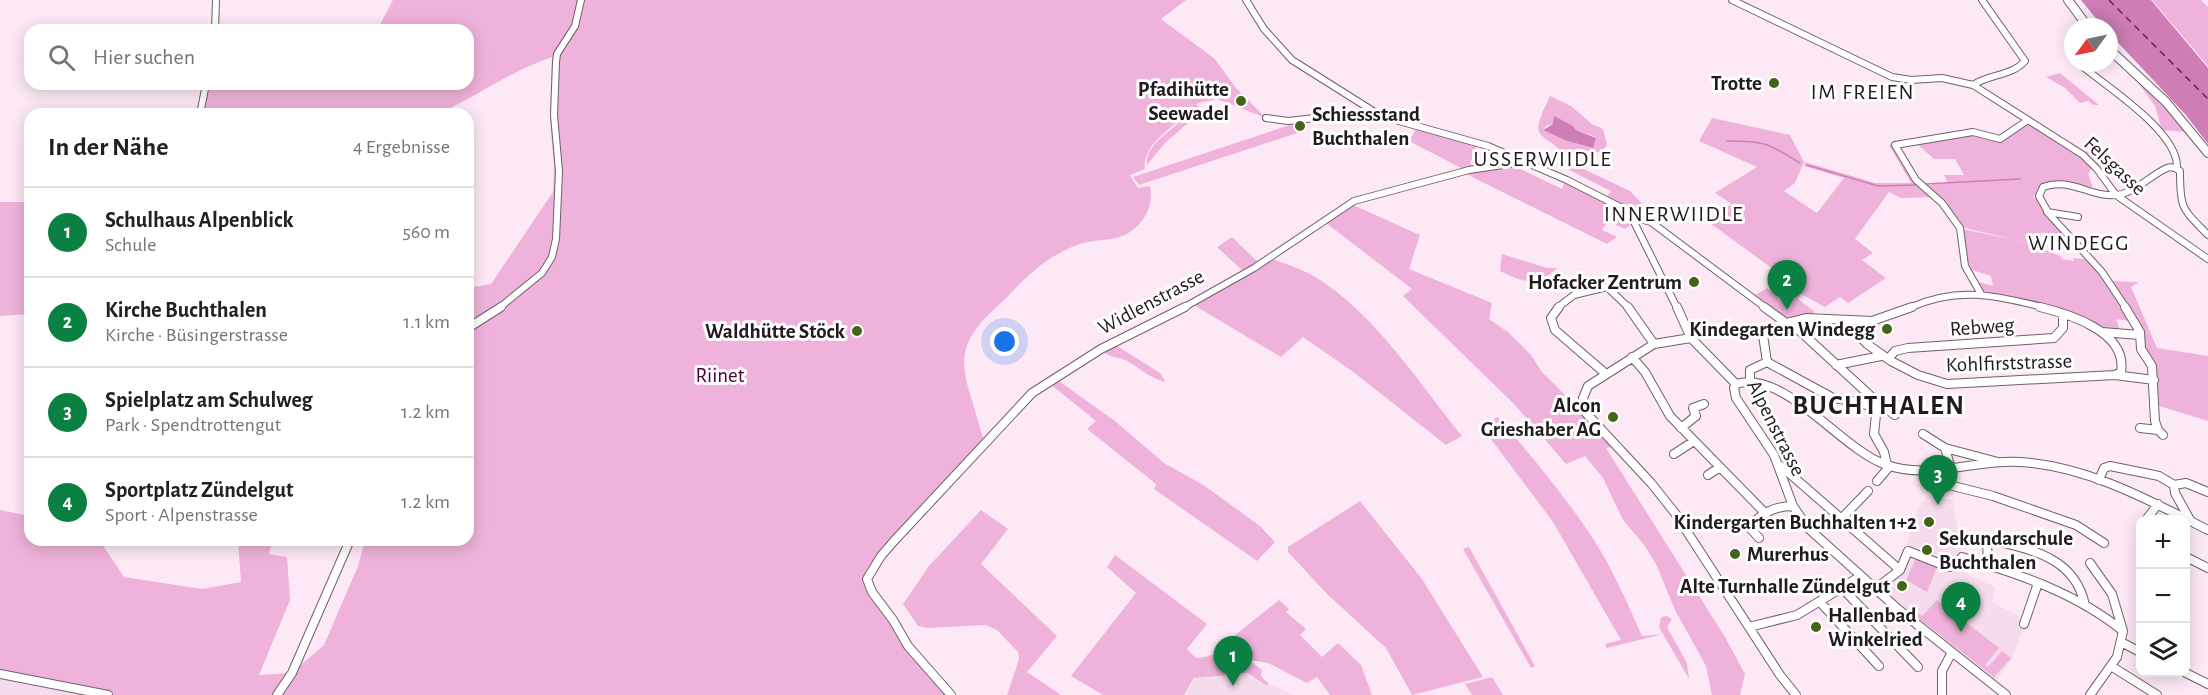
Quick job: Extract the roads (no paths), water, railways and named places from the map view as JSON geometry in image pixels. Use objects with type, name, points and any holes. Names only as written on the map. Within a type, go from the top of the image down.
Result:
[{"type":"main road","points":[[2068,0],[2081,18]]},
{"type":"main road","points":[[2118,57],[2166,102],[2208,153]]},
{"type":"street","points":[[215,24],[216,0]]},
{"type":"street","points":[[474,324],[507,303],[542,273],[552,257],[556,239],[559,171],[554,122],[556,62],[557,54],[575,26],[581,0]]},
{"type":"street","points":[[1246,0],[1264,28],[1292,60],[1381,116]]},
{"type":"street","name":"Felsgasse","points":[[1732,0],[1892,77],[1911,80],[1942,78],[1973,85],[2083,155],[2097,169],[2116,195],[2181,238],[2208,259]]},
{"type":"street","points":[[1973,85],[1981,80],[2020,67],[2025,61],[1982,0]]},
{"type":"street","points":[[2088,72],[2161,131],[2171,142],[2181,175],[2180,200],[2185,211],[2208,235]]},
{"type":"street","points":[[201,108],[205,90]]},
{"type":"street","points":[[1266,118],[1288,121],[1351,114],[1381,116],[1469,139],[1567,180],[1630,212],[1636,218],[1651,222],[1689,248],[1788,322],[1877,405],[1895,415]]},
{"type":"street","points":[[1981,294],[1965,266],[1960,228],[1942,203],[1916,180],[1895,145],[1968,132],[2000,139],[2028,120]]},
{"type":"street","name":"Widlenstrasse","points":[[951,695],[908,646],[866,582],[881,556],[1032,393],[1082,360],[1170,316],[1254,268],[1354,201],[1468,170],[1523,162]]},
{"type":"street","points":[[2140,428],[2161,433],[2156,421],[2152,366],[2141,349],[2140,335],[2131,314],[2102,272],[2047,212],[2039,196],[2043,187],[2049,184],[2088,188],[2116,195],[2153,179],[2168,167],[2177,168]]},
{"type":"street","points":[[2047,212],[2078,217]]},
{"type":"street","name":"Alpenstrasse","points":[[1636,218],[1635,224],[1657,264],[1691,338],[1736,384],[1734,388],[1736,398],[1779,465],[1793,506],[1808,528],[1875,589],[2006,695]]},
{"type":"street","points":[[1606,374],[1555,330],[1551,318],[1557,307],[1584,289],[1607,287],[1621,297],[1632,309],[1654,344]]},
{"type":"street","points":[[1767,362],[1763,332],[1768,328],[1813,318],[1846,322],[1874,321],[1899,314],[1934,297],[1981,294],[2036,306],[2102,332],[2140,335]]},
{"type":"street","name":"Rebweg","points":[[1836,365],[1885,357],[1895,351],[1908,348],[2054,338],[2061,334],[2064,327],[2063,315]]},
{"type":"street","name":"Kohlfirststrasse","points":[[1846,322],[1863,342],[1885,357],[1925,379],[1947,384],[2118,374],[2154,380]]},
{"type":"street","points":[[2102,332],[2112,343],[2123,365],[2118,374]]},
{"type":"street","points":[[1691,338],[1654,344],[1588,386],[1583,398],[1586,413],[1651,483],[1675,513],[1796,695]]},
{"type":"street","points":[[1632,357],[1646,370],[1665,409],[1681,428],[1766,514]]},
{"type":"street","points":[[1750,380],[1750,370],[1767,362]]},
{"type":"street","points":[[1767,362],[1834,399],[1877,405]]},
{"type":"street","points":[[1736,384],[1750,380],[1772,387],[1854,448],[1888,466],[1911,471],[1937,471],[2019,461],[2042,464],[2099,480],[2179,515]]},
{"type":"street","points":[[1681,428],[1696,416],[1693,408],[1704,404]]},
{"type":"street","points":[[1877,405],[1874,434],[1884,452],[1888,466]]},
{"type":"street","points":[[1923,434],[1945,448],[2001,463]]},
{"type":"street","points":[[1674,454],[1694,441]]},
{"type":"street","points":[[1945,448],[1951,469]]},
{"type":"street","points":[[1779,465],[1900,570]]},
{"type":"street","points":[[1877,482],[1888,466]]},
{"type":"street","points":[[2099,480],[2104,468],[2110,466],[2159,476],[2174,485],[2187,483],[2208,492]]},
{"type":"street","points":[[1707,475],[1720,467]]},
{"type":"street","points":[[1937,471],[1949,485],[2015,503],[2076,525],[2104,543]]},
{"type":"street","points":[[2174,485],[2175,493],[2187,515]]},
{"type":"street","points":[[1842,518],[1868,491]]},
{"type":"street","points":[[2149,515],[2158,504]]},
{"type":"street","points":[[1759,538],[1750,528],[1753,522],[1783,505],[1793,506]]},
{"type":"street","points":[[2190,521],[2208,530]]},
{"type":"street","points":[[1988,564],[1987,542],[1992,540],[2047,556],[2069,571],[2085,594],[2085,605]]},
{"type":"street","points":[[277,695],[292,673],[347,546]]},
{"type":"street","points":[[1875,589],[1900,570],[1908,551],[1948,567],[1957,565],[1962,557],[2038,583],[2085,605],[2123,631]]},
{"type":"street","points":[[2190,559],[2208,568]]},
{"type":"street","points":[[2090,563],[2112,591],[2118,605],[2123,631],[2123,643],[2111,666],[2090,695]]},
{"type":"street","points":[[1749,627],[1797,615],[1861,576]]},
{"type":"street","points":[[2024,624],[2038,583]]},
{"type":"street","points":[[1842,588],[1918,667]]},
{"type":"street","points":[[1820,602],[1879,666]]},
{"type":"street","points":[[2123,643],[2136,650]]},
{"type":"street","points":[[1942,695],[1942,671],[1952,652]]},
{"type":"street","points":[[2111,666],[2157,695]]},
{"type":"street","points":[[0,674],[108,695]]},
{"type":"street","points":[[2190,675],[2208,684]]},
{"type":"waterway","points":[[1727,141],[1766,144],[1800,163]]},
{"type":"waterway","points":[[1807,165],[1878,186],[1917,185]]},
{"type":"waterway","points":[[1925,184],[2020,179]]},
{"type":"place","name":"Trotte","points":[[1774,83]]},
{"type":"place","name":"Pfadihütte Seewadel","points":[[1241,101]]},
{"type":"place","name":"Schiessstand Buchthalen","points":[[1300,126]]},
{"type":"place","name":"Hofacker Zentrum","points":[[1694,282]]},
{"type":"place","name":"Kirche Buchthalen","points":[[1787,310]]},
{"type":"place","name":"Kindegarten Windegg","points":[[1887,329]]},
{"type":"place","name":"Waldhütte Stöck","points":[[857,331]]},
{"type":"place","name":"Alcon Grieshaber AG","points":[[1613,417]]},
{"type":"place","name":"Spielplatz am Schulweg","points":[[1938,505]]},
{"type":"place","name":"Kindergarten Buchhalten 1+2","points":[[1929,522]]},
{"type":"place","name":"Sekundarschule Buchthalen","points":[[1927,550]]},
{"type":"place","name":"Murerhus","points":[[1735,554]]},
{"type":"place","name":"Alte Turnhalle Zündelgut","points":[[1902,586]]},
{"type":"place","name":"Hallenbad Winkelried","points":[[1816,627]]},
{"type":"place","name":"Sportplatz Zündelgut","points":[[1961,632]]},
{"type":"place","name":"Schulhaus Alpenblick","points":[[1233,686]]},
{"type":"district","name":"IM FREIEN","points":[[1863,92]]},
{"type":"district","name":"USSERWIIDLE","points":[[1543,159]]},
{"type":"district","name":"INNERWIIDLE","points":[[1674,214]]},
{"type":"district","name":"WINDEGG","points":[[2079,243]]},
{"type":"district","name":"BUCHTHALEN","points":[[1879,405]]},
{"type":"park label","name":"Riinet","points":[[720,375]]}]
